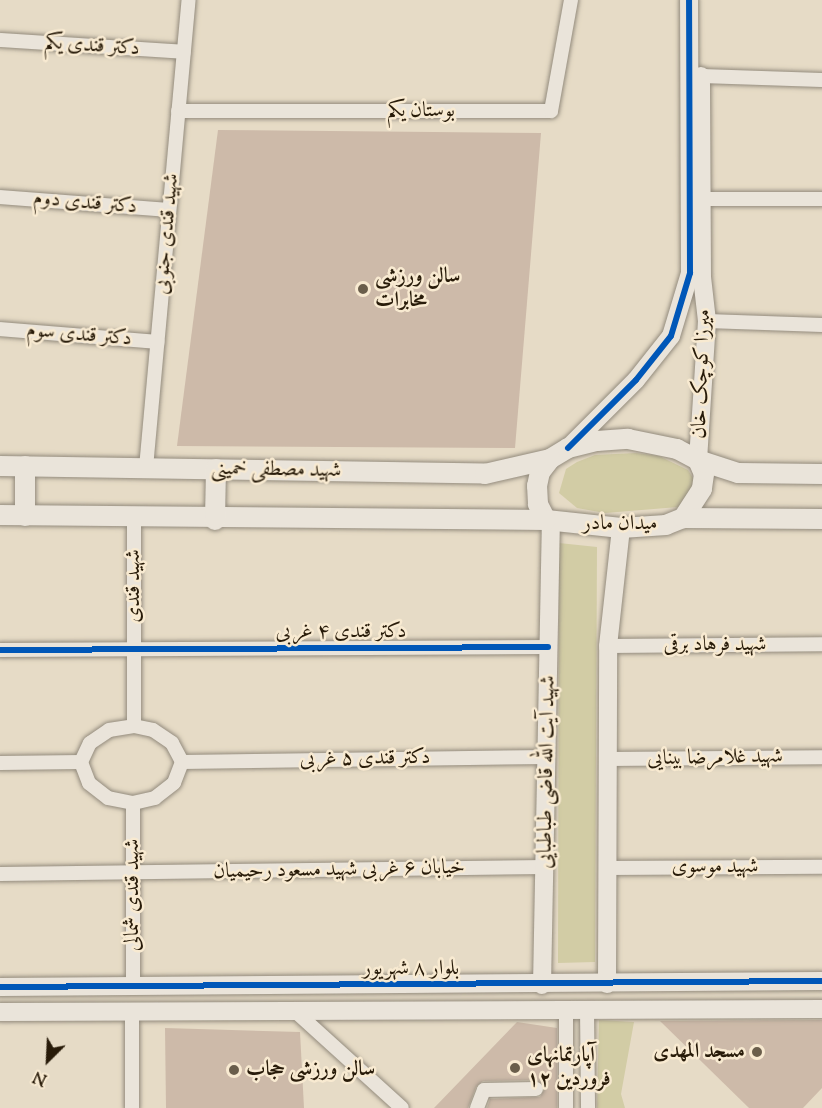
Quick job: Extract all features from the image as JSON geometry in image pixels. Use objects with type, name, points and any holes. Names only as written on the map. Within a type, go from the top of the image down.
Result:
[{"type":"main road","points":[[549,521],[538,504],[537,486],[540,472],[550,459],[568,448],[597,441],[628,439],[677,449],[698,460],[738,473],[822,474]]},
{"type":"main road","name":"شهید مصطفی خمینی","points":[[0,466],[485,474],[550,459]]},
{"type":"main road","name":"میدان مادر","points":[[549,521],[621,528],[666,525],[682,518],[702,489],[704,474],[698,460]]},
{"type":"main road","points":[[25,516],[26,466]]},
{"type":"main road","points":[[214,520],[216,469]]},
{"type":"main road","points":[[0,515],[214,520],[549,521]]},
{"type":"main road","points":[[682,518],[822,519]]},
{"type":"street","name":"شهید قندی جنوبی","points":[[146,468],[189,0]]},
{"type":"street","name":"بوستان یکم","points":[[178,111],[551,111],[571,0]]},
{"type":"street","name":"میرزا کوچک خان","points":[[568,448],[636,380],[671,336],[690,273],[688,0]]},
{"type":"street","name":"میرزا کوچک خان","points":[[698,460],[708,321],[702,277],[704,199],[700,0]]},
{"type":"street","name":"دکتر قندی یکم","points":[[0,40],[184,52]]},
{"type":"street","points":[[701,76],[822,80]]},
{"type":"street","name":"دکتر قندی دوم","points":[[0,197],[169,210]]},
{"type":"street","points":[[704,199],[822,199]]},
{"type":"street","points":[[708,321],[822,326]]},
{"type":"street","name":"دکتر قندی سوم","points":[[0,329],[158,342]]},
{"type":"street","name":"شهید قندی","points":[[134,518],[134,726]]},
{"type":"street","name":"شهید آیت الله قاضی طباطبایی","points":[[543,976],[548,757],[549,521]]},
{"type":"street","points":[[607,977],[608,646],[621,528]]},
{"type":"street","name":"شهید فرهاد برقی","points":[[608,646],[822,644]]},
{"type":"street","name":"دکتر قندی ۴ غربی","points":[[0,650],[548,647]]},
{"type":"street","points":[[134,726],[153,730],[172,743],[182,762],[174,783],[155,798],[134,803],[108,798],[89,783],[81,762],[90,743],[109,730],[134,726]]},
{"type":"street","name":"دکتر قندی ۵ غربی","points":[[182,762],[548,757]]},
{"type":"street","name":"شهید غلامرضا بینایی","points":[[608,759],[822,757]]},
{"type":"street","points":[[0,763],[81,762]]},
{"type":"street","name":"شهید قندی شمالی","points":[[133,987],[134,803]]},
{"type":"street","name":"خیابان ۶ غربی شهید مسعود رحیمیان","points":[[0,873],[545,867]]},
{"type":"street","name":"شهید موسوی","points":[[608,868],[822,867]]},
{"type":"street","name":"بلوار ۸ شهریور","points":[[0,987],[385,986],[543,976],[699,982],[822,981]]},
{"type":"street","points":[[698,1008],[699,982]]},
{"type":"street","points":[[385,986],[385,1010]]},
{"type":"street","points":[[51,987],[51,1012]]},
{"type":"street","points":[[566,1009],[566,1108]]},
{"type":"street","points":[[587,1009],[588,1108]]},
{"type":"street","name":"بلوار ۸ شهریور","points":[[0,1012],[822,1009]]},
{"type":"street","points":[[132,1011],[132,1108]]},
{"type":"street","points":[[295,1011],[402,1108]]},
{"type":"street","points":[[477,1108],[484,1090],[536,1089]]},
{"type":"shaded area","points":[[636,453],[659,456],[688,470],[695,481],[688,500],[678,507],[605,513],[577,508],[559,493],[566,469],[577,462],[595,455]]},
{"type":"shaded area","points":[[559,543],[597,547],[595,962],[558,963]]},
{"type":"shaded area","points":[[599,1020],[634,1022],[621,1094],[625,1108],[597,1108]]},
{"type":"building","name":"سالن ورزشی مخابرات","points":[[218,130],[541,133],[515,448],[177,446]]},
{"type":"building","name":"مسجد المهدی","points":[[822,1020],[822,1088],[803,1108],[749,1108],[660,1021]]},
{"type":"building","name":"آپارتمانهای ۱۲ فروردین","points":[[517,1022],[557,1028],[557,1108],[487,1108],[490,1099],[540,1097],[545,1088],[536,1080],[483,1081],[476,1087],[468,1108],[434,1108]]},
{"type":"building","name":"سالن ورزشی حجاب","points":[[165,1028],[300,1032],[304,1108],[166,1108]]},
{"type":"cycle path","points":[[568,448],[636,380],[671,336],[690,273],[689,0]]},
{"type":"cycle path","points":[[0,650],[548,647]]},
{"type":"cycle path","points":[[0,987],[822,981]]},
{"type":"place","name":"سالن ورزشی مخابرات","points":[[363,289]]},
{"type":"place","name":"مسجد المهدی","points":[[757,1052]]},
{"type":"place","name":"آپارتمانهای ۱۲ فروردین","points":[[515,1068]]},
{"type":"place","name":"سالن ورزشی حجاب","points":[[234,1070]]}]
